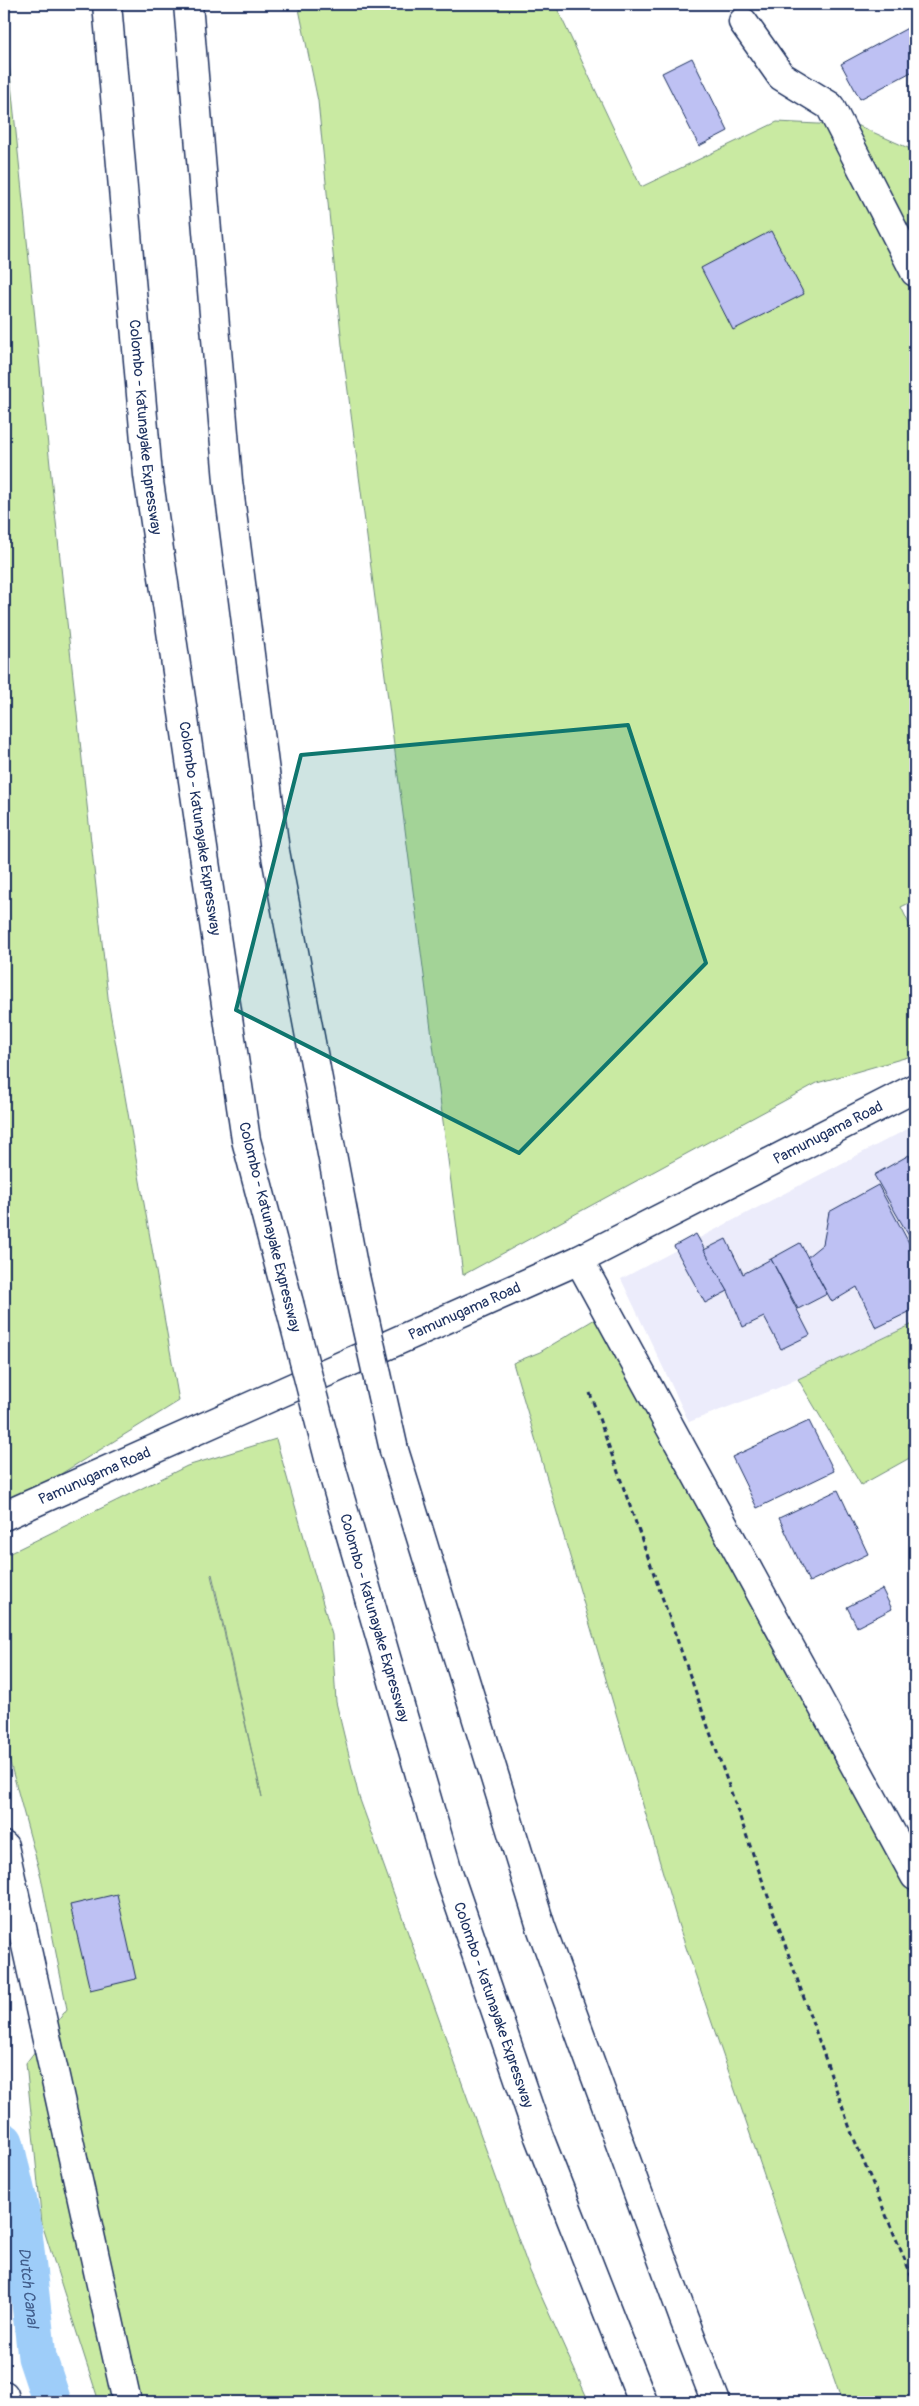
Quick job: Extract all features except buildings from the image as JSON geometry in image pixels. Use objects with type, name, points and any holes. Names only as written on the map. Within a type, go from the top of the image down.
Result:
[{"type":"main road","name":"Colombo - Katunayake Expressway","points":[[107,4],[148,475],[246,1140],[332,1470],[448,1872],[539,2137],[643,2402]]},
{"type":"main road","points":[[188,4],[228,480],[275,851],[355,1276],[394,1450],[541,1927],[716,2402]]},
{"type":"main road","points":[[743,22],[780,76],[830,106],[915,272]]},
{"type":"main road","name":"Pamunugama Road","points":[[4,1516],[579,1260],[915,1088]]},
{"type":"main road","points":[[579,1260],[915,1876]]},
{"type":"main road","points":[[4,1846],[127,2402]]},
{"type":"main road","points":[[4,2395],[6,2402]]},
{"type":"path","points":[[590,1394],[852,2134],[915,2284]]},
{"type":"highlighted area","points":[[628,725],[706,963],[519,1153],[236,1010],[301,755]]},
{"type":"shaded area","points":[[915,1125],[915,1323],[778,1388],[689,1422],[621,1279]]},
{"type":"green space","points":[[298,4],[555,4],[641,187],[777,122],[859,126],[915,151],[915,900],[901,907],[915,936],[915,1055],[817,1083],[463,1275],[342,345],[318,101]]},
{"type":"green space","points":[[4,15],[52,485],[109,1006],[179,1401],[4,1509]]},
{"type":"green space","points":[[595,1319],[788,1675],[915,1901],[915,2402],[842,2402],[678,1924],[513,1363],[540,1352]]},
{"type":"green space","points":[[915,1323],[915,1455],[861,1485],[798,1379]]},
{"type":"green space","points":[[276,1439],[332,1635],[336,1702],[359,1797],[529,2269],[589,2402],[99,2402],[42,2224],[26,2063],[67,2009],[41,1877],[4,1740],[4,1556],[187,1466]],"holes":[[[212,1574],[262,1797],[211,1575]]]},
{"type":"waterway","name":"Dutch Canal","points":[[4,2142],[21,2215],[37,2357],[52,2402]]}]
